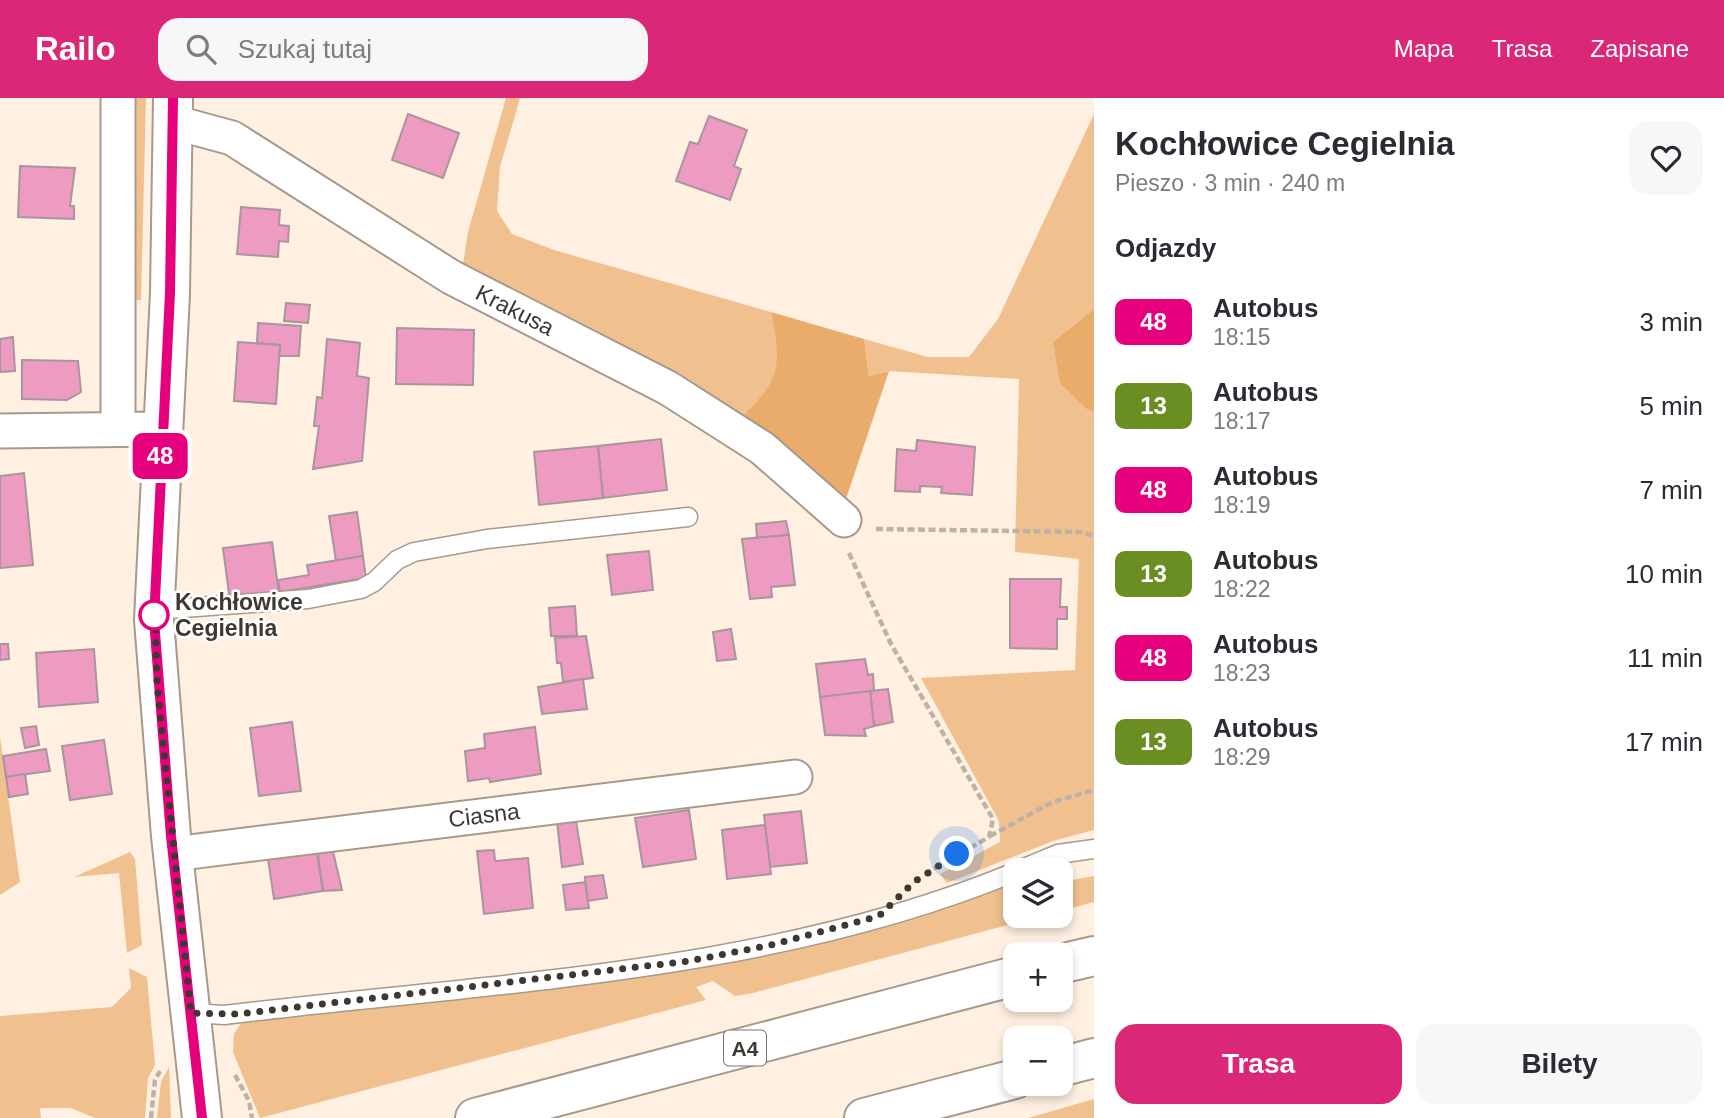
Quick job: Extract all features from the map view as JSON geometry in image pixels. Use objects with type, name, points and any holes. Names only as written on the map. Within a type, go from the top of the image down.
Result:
[{"type":"main road","points":[[173,110],[170,293],[161,429],[155,610],[157,684],[202,1118]]},
{"type":"main road","points":[[1073,961],[1094,956]]},
{"type":"main road","name":"A4","points":[[475,1118],[1003,979]]},
{"type":"main road","points":[[1073,1064],[1094,1058]]},
{"type":"main road","points":[[864,1118],[1003,1082]]},
{"type":"street","points":[[117,429],[118,98]]},
{"type":"street","name":"Krakusa","points":[[173,110],[232,138],[451,277],[668,388],[762,448],[844,520]]},
{"type":"street","points":[[0,431],[161,429]]},
{"type":"street","name":"Ciasna","points":[[173,853],[795,777]]},
{"type":"lane","points":[[155,610],[308,599],[361,589],[374,582],[397,560],[414,552],[487,539],[688,517]]},
{"type":"lane","points":[[1047,858],[1058,853],[1094,849]]},
{"type":"lane","points":[[191,1013],[224,1015],[689,961],[771,945],[879,916],[975,888],[1003,877]]},
{"type":"path","points":[[989,836],[993,819],[891,644],[843,541],[844,520],[880,530],[1083,531],[1094,536]]},
{"type":"path","points":[[879,916],[914,882],[939,864],[1053,802],[1094,790]]},
{"type":"shaded area","points":[[126,98],[146,98],[141,300],[128,299]]},
{"type":"shaded area","points":[[506,98],[520,98],[500,167],[497,211],[512,234],[554,250],[771,312],[777,345],[776,370],[765,392],[742,417],[462,270],[468,232]]},
{"type":"shaded area","points":[[1094,114],[1094,309],[1053,342],[1088,410],[1094,412],[1094,830],[1003,858],[1003,861],[947,883],[940,874],[1000,842],[999,821],[921,678],[1075,670],[1079,559],[1015,552],[1019,379],[889,371],[869,376],[864,339],[928,357],[969,357],[998,319]]},
{"type":"shaded area","points":[[1094,309],[1094,412],[1088,410],[1060,383],[1053,342]]},
{"type":"shaded area","points":[[771,312],[864,339],[869,376],[889,371],[846,499],[742,417],[765,392],[775,370],[777,345]]},
{"type":"shaded area","points":[[0,737],[20,882],[0,895]]},
{"type":"shaded area","points":[[130,852],[135,859],[142,945],[127,953],[119,873],[74,877]]},
{"type":"shaded area","points":[[1094,876],[1094,902],[1073,908],[1073,880]]},
{"type":"shaded area","points":[[1003,886],[1003,926],[753,993],[735,996],[713,981],[696,987],[706,1000],[260,1118],[233,1052],[234,1034],[243,1020],[693,970]]},
{"type":"shaded area","points":[[129,968],[147,977],[155,1065],[148,1078],[145,1118],[95,1118],[71,1108],[40,1108],[41,1118],[0,1118],[0,1016],[112,1007],[131,988]]},
{"type":"shaded area","points":[[169,1067],[171,1118],[157,1118],[161,1082]]},
{"type":"shaded area","points":[[1094,1099],[1094,1118],[1028,1118]]},
{"type":"building","points":[[408,114],[459,133],[443,178],[392,160]]},
{"type":"building","points":[[709,116],[747,130],[734,166],[741,169],[730,200],[676,181],[690,142],[698,144]]},
{"type":"building","points":[[20,166],[75,168],[70,206],[74,206],[74,219],[18,217]]},
{"type":"building","points":[[241,207],[280,210],[279,225],[289,226],[288,242],[279,241],[278,257],[237,254]]},
{"type":"building","points":[[286,303],[310,305],[308,323],[284,321]]},
{"type":"building","points":[[258,323],[301,326],[299,356],[279,356],[280,345],[257,343]]},
{"type":"building","points":[[397,328],[474,330],[473,385],[396,384]]},
{"type":"building","points":[[13,337],[15,371],[0,372],[0,339]]},
{"type":"building","points":[[327,339],[360,343],[357,376],[369,378],[362,461],[313,469],[319,426],[314,426],[317,397],[322,398]]},
{"type":"building","points":[[238,342],[280,345],[276,404],[234,401]]},
{"type":"building","points":[[22,360],[78,361],[81,392],[67,400],[22,399]]},
{"type":"building","points":[[661,439],[667,490],[603,498],[598,446]]},
{"type":"building","points":[[917,440],[975,447],[972,495],[941,493],[942,487],[920,486],[920,492],[895,491],[897,449],[916,451]]},
{"type":"building","points":[[598,446],[603,498],[539,505],[534,452]]},
{"type":"building","points":[[24,473],[33,565],[0,568],[0,476]]},
{"type":"building","points":[[357,512],[363,556],[336,561],[329,516]]},
{"type":"building","points":[[786,521],[789,535],[757,538],[756,524]]},
{"type":"building","points":[[789,535],[795,585],[771,587],[772,597],[750,599],[742,539]]},
{"type":"building","points":[[272,542],[279,594],[230,601],[223,548]]},
{"type":"building","points":[[649,551],[653,590],[612,595],[607,555]]},
{"type":"building","points":[[363,556],[366,578],[280,592],[278,580],[309,575],[307,565]]},
{"type":"building","points":[[1010,579],[1061,579],[1060,607],[1067,607],[1067,619],[1057,619],[1057,649],[1010,648]]},
{"type":"building","points":[[575,606],[577,636],[551,636],[549,608]]},
{"type":"building","points":[[731,629],[736,659],[717,661],[713,632]]},
{"type":"building","points":[[586,636],[593,678],[563,682],[561,663],[557,663],[555,638]]},
{"type":"building","points":[[0,644],[8,644],[9,659],[0,660]]},
{"type":"building","points":[[94,649],[98,702],[39,707],[36,653]]},
{"type":"building","points":[[865,659],[868,675],[873,674],[874,691],[820,697],[816,664]]},
{"type":"building","points":[[583,679],[587,709],[542,714],[538,687]]},
{"type":"building","points":[[888,689],[893,722],[874,726],[870,691]]},
{"type":"building","points":[[870,691],[874,726],[864,729],[866,736],[825,735],[820,697]]},
{"type":"building","points":[[292,722],[301,791],[259,796],[250,728]]},
{"type":"building","points":[[36,726],[39,745],[25,748],[21,728]]},
{"type":"building","points":[[535,727],[541,774],[490,782],[489,778],[468,781],[465,751],[485,748],[484,734]]},
{"type":"building","points":[[104,740],[112,794],[70,800],[62,746]]},
{"type":"building","points":[[46,749],[50,771],[6,777],[3,756]]},
{"type":"building","points":[[25,774],[28,794],[9,797],[6,777]]},
{"type":"building","points":[[574,809],[583,864],[562,867],[556,812]]},
{"type":"building","points":[[689,810],[696,859],[643,867],[635,818]]},
{"type":"building","points":[[801,811],[807,863],[770,867],[764,815]]},
{"type":"building","points":[[765,825],[771,874],[727,879],[722,830]]},
{"type":"building","points":[[316,845],[323,891],[274,899],[267,852]]},
{"type":"building","points":[[332,847],[342,890],[323,891],[317,848]]},
{"type":"building","points":[[494,850],[495,861],[528,858],[533,908],[484,914],[477,851]]},
{"type":"building","points":[[603,875],[607,898],[587,901],[585,877]]},
{"type":"building","points":[[585,882],[589,908],[566,910],[563,885]]},
{"type":"bus line","name":"48","points":[[173,98],[170,293],[161,429],[154,620],[171,836],[202,1118]]},
{"type":"place","name":"Kochłowice Cegielnia","points":[[154,615]]},
{"type":"route","points":[[154,615],[155,610],[157,684],[191,1013],[238,1014],[689,961],[771,945],[879,916],[914,882],[957,854]]}]
